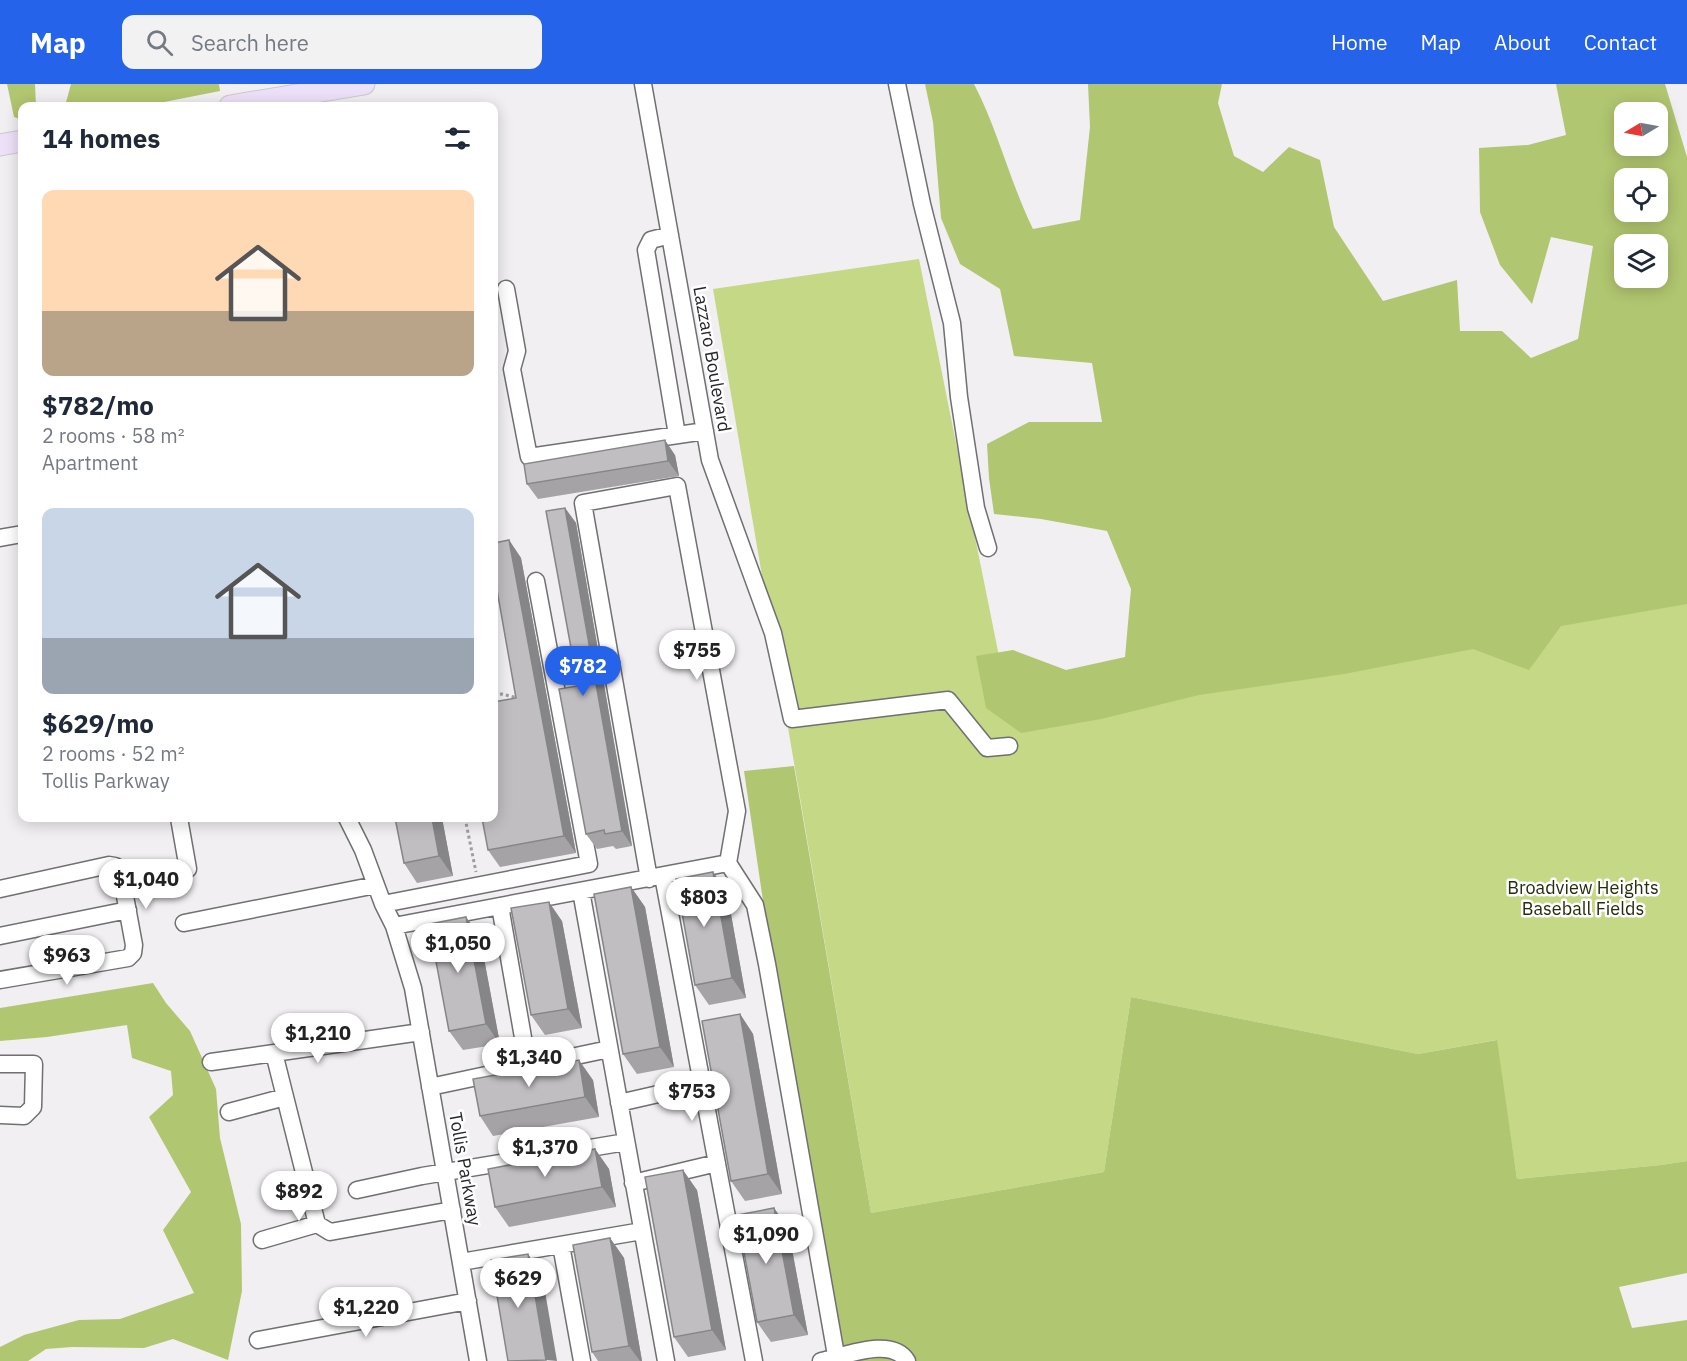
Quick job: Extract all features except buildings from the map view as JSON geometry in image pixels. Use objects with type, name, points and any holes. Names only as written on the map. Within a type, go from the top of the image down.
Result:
[{"type":"main road","points":[[254,102],[355,85]]},
{"type":"main road","points":[[0,145],[18,142]]},
{"type":"street","name":"Lazzaro Boulevard","points":[[643,84],[710,460],[773,633],[792,719],[948,700],[987,748],[1009,746]]},
{"type":"street","points":[[897,84],[922,204],[952,323],[958,397],[976,508],[988,548]]},
{"type":"street","points":[[670,235],[651,240],[646,250],[678,435]]},
{"type":"street","points":[[506,289],[517,351],[512,369],[529,457],[705,431]]},
{"type":"street","points":[[661,337],[687,332]]},
{"type":"street","points":[[754,1361],[702,1084],[656,877],[584,503],[677,486],[737,811],[728,863],[755,905],[769,975],[831,1360],[869,1350],[887,1348],[903,1354],[907,1361]]},
{"type":"street","points":[[0,538],[18,535]]},
{"type":"street","points":[[383,904],[589,864],[536,581]]},
{"type":"street","points":[[179,822],[188,868]]},
{"type":"street","name":"Tollis Parkway","points":[[348,822],[363,850],[394,927],[413,988],[478,1361]]},
{"type":"street","points":[[394,927],[728,863]]},
{"type":"street","points":[[0,889],[115,866],[120,869],[134,945],[133,953],[129,958],[0,980]]},
{"type":"street","points":[[184,923],[376,885]]},
{"type":"street","points":[[581,891],[666,1361]]},
{"type":"street","points":[[500,906],[528,1066]]},
{"type":"street","points":[[0,936],[128,910]]},
{"type":"street","points":[[211,1062],[421,1032]]},
{"type":"street","points":[[430,1087],[609,1049]]},
{"type":"street","points":[[274,1053],[317,1224],[330,1232],[452,1210]]},
{"type":"street","points":[[0,1064],[34,1064],[33,1107],[24,1116],[0,1115]]},
{"type":"street","points":[[619,1103],[702,1084]]},
{"type":"street","points":[[229,1112],[285,1097]]},
{"type":"street","points":[[357,1190],[422,1176],[446,1174],[626,1142]]},
{"type":"street","points":[[633,1183],[717,1164]]},
{"type":"street","points":[[262,1239],[317,1224]]},
{"type":"street","points":[[461,1262],[642,1231]]},
{"type":"street","points":[[561,1245],[582,1361]]},
{"type":"street","points":[[258,1340],[468,1301]]},
{"type":"path","points":[[498,694],[502,693],[521,699]]},
{"type":"path","points":[[466,822],[478,885]]},
{"type":"green space","points":[[7,84],[35,84],[36,102],[18,102],[18,118],[14,117]]},
{"type":"green space","points":[[71,84],[219,84],[220,91],[164,102],[66,102]]},
{"type":"green space","points":[[925,84],[974,84],[1033,229],[1080,220],[1090,127],[1088,84],[1222,84],[1218,103],[1234,156],[1263,172],[1289,147],[1320,160],[1334,227],[1383,301],[1457,280],[1460,331],[1502,331],[1531,358],[1578,339],[1593,246],[1551,237],[1532,304],[1500,265],[1480,212],[1479,148],[1528,145],[1566,135],[1556,84],[1665,84],[1687,157],[1687,604],[1561,626],[1529,670],[1473,649],[1344,674],[1199,695],[1101,719],[1021,733],[986,708],[976,656],[1013,650],[1066,670],[1125,657],[1131,589],[1107,531],[1041,519],[994,514],[987,444],[1029,422],[1102,422],[1092,363],[1014,356],[1000,289],[960,264],[941,218],[933,122]]},
{"type":"green space","name":"Broadview Heights Baseball Fields","points":[[919,259],[1005,686],[1687,584],[1687,1161],[1517,1179],[1496,1040],[1418,1054],[1131,997],[1104,1172],[871,1213],[713,289]]},
{"type":"green space","points":[[794,766],[871,1213],[1104,1172],[1131,997],[1418,1054],[1497,1040],[1517,1179],[1687,1161],[1687,1273],[1619,1287],[1632,1328],[1687,1320],[1687,1361],[844,1361],[775,983],[744,771]]},
{"type":"green space","points":[[153,983],[166,1003],[190,1031],[216,1089],[220,1138],[241,1224],[242,1291],[228,1360],[173,1339],[144,1348],[46,1349],[28,1361],[0,1361],[0,1347],[24,1335],[79,1320],[120,1319],[194,1293],[163,1230],[191,1192],[149,1117],[173,1095],[171,1071],[132,1058],[127,1025],[47,1037],[0,1041],[0,1008]]}]
